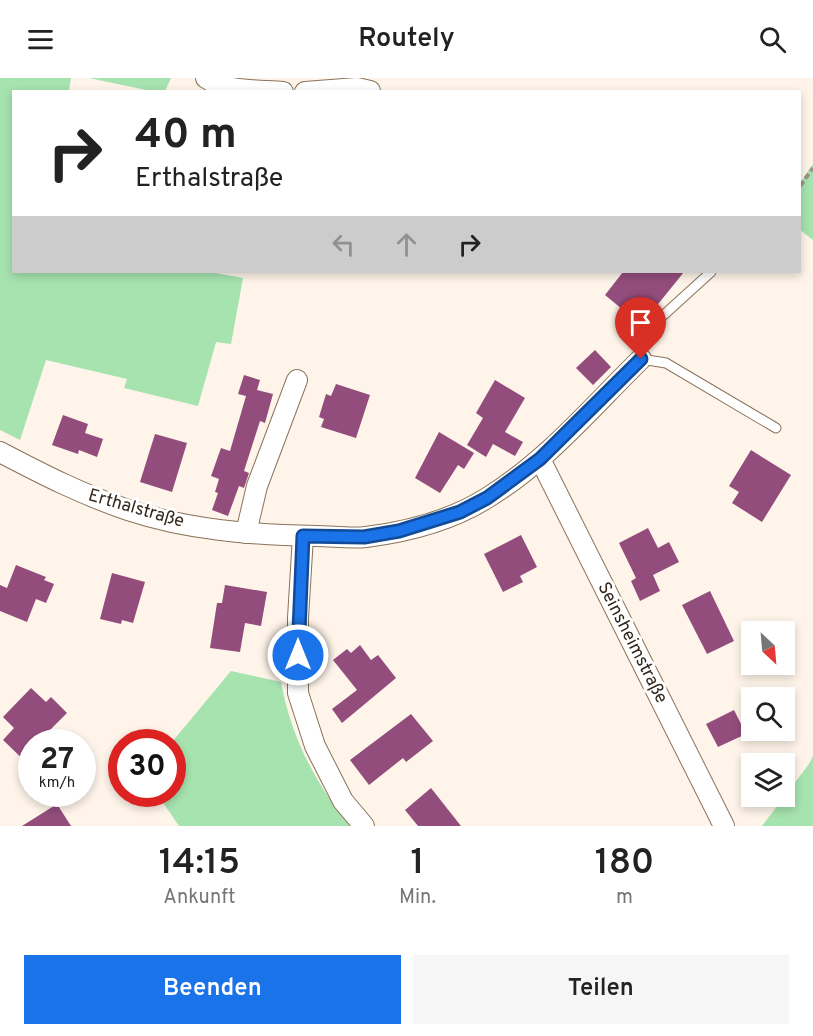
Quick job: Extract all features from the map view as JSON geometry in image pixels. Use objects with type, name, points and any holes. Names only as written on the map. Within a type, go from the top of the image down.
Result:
[{"type":"street","points":[[206,78],[221,84],[256,90]]},
{"type":"street","points":[[330,90],[357,88],[366,90]]},
{"type":"street","name":"Erthalstraße","points":[[0,452],[76,492],[130,511],[203,528],[246,533],[364,537],[399,531],[460,512],[487,498],[540,459],[641,359]]},
{"type":"street","points":[[246,533],[257,486],[297,380]]},
{"type":"street","name":"Seinsheimstraße","points":[[540,459],[724,826]]},
{"type":"street","points":[[303,536],[298,618],[298,693],[315,746],[343,801],[364,826]]},
{"type":"lane","points":[[710,273],[681,302],[658,318],[645,332],[640,345],[641,359],[666,363],[776,428]]},
{"type":"path","points":[[801,185],[813,168]]},
{"type":"green space","points":[[0,78],[71,78],[69,90],[12,90],[12,273],[216,273],[243,278],[231,344],[216,342],[198,406],[124,388],[127,379],[46,360],[20,440],[0,430]]},
{"type":"green space","points":[[89,78],[171,78],[165,90],[146,90]]},
{"type":"green space","points":[[813,164],[813,240],[801,231],[801,182]]},
{"type":"green space","points":[[231,671],[281,682],[291,722],[306,758],[337,810],[350,826],[179,826],[166,807],[186,807],[186,729],[183,729]]},
{"type":"green space","points":[[813,756],[813,826],[762,826],[776,807],[795,807],[795,782]]},
{"type":"building","points":[[622,273],[683,273],[646,319],[622,309],[605,295]]},
{"type":"building","points":[[595,350],[611,367],[593,385],[576,368]]},
{"type":"building","points":[[244,375],[260,380],[257,390],[273,394],[265,423],[260,421],[244,471],[249,473],[244,488],[239,486],[228,516],[212,510],[218,493],[215,492],[219,479],[211,476],[221,448],[230,451],[246,396],[238,394]]},
{"type":"building","points":[[495,380],[525,398],[505,432],[523,442],[515,456],[493,444],[486,457],[467,445],[483,418],[476,413]]},
{"type":"building","points":[[336,384],[370,395],[356,438],[321,427],[324,419],[319,417],[326,394],[331,396]]},
{"type":"building","points":[[63,415],[88,424],[85,433],[103,439],[97,457],[79,450],[78,454],[52,445]]},
{"type":"building","points":[[439,432],[474,453],[464,469],[458,465],[440,493],[415,478]]},
{"type":"building","points":[[155,434],[187,443],[172,492],[140,482]]},
{"type":"building","points":[[751,450],[791,475],[762,522],[732,503],[739,492],[729,486]]},
{"type":"building","points":[[648,528],[658,548],[669,542],[679,562],[653,575],[660,591],[640,601],[631,581],[636,578],[619,543]]},
{"type":"building","points":[[521,535],[537,567],[520,576],[523,582],[503,592],[484,554]]},
{"type":"building","points":[[16,565],[46,577],[44,580],[54,584],[46,603],[36,599],[27,622],[0,611],[0,585],[7,588]]},
{"type":"building","points":[[112,573],[145,582],[133,623],[122,620],[121,624],[100,619]]},
{"type":"building","points":[[225,585],[267,592],[261,626],[245,623],[240,652],[210,648],[217,603],[222,603]]},
{"type":"building","points":[[710,591],[734,641],[707,654],[682,605]]},
{"type":"building","points":[[360,645],[371,660],[378,655],[396,678],[342,723],[332,709],[357,690],[333,660],[347,649],[351,653]]},
{"type":"building","points":[[31,688],[46,702],[51,697],[67,713],[51,729],[18,729],[18,754],[3,740],[14,728],[3,717]]},
{"type":"building","points":[[734,710],[741,724],[741,736],[718,747],[706,724]]},
{"type":"building","points":[[411,714],[433,741],[406,762],[403,758],[369,785],[350,760]]},
{"type":"building","points":[[431,788],[461,826],[418,826],[405,810]]},
{"type":"building","points":[[52,807],[59,807],[71,826],[22,826]]},
{"type":"route","points":[[298,655],[303,536],[364,537],[399,531],[460,512],[487,498],[540,459],[641,359]]}]
